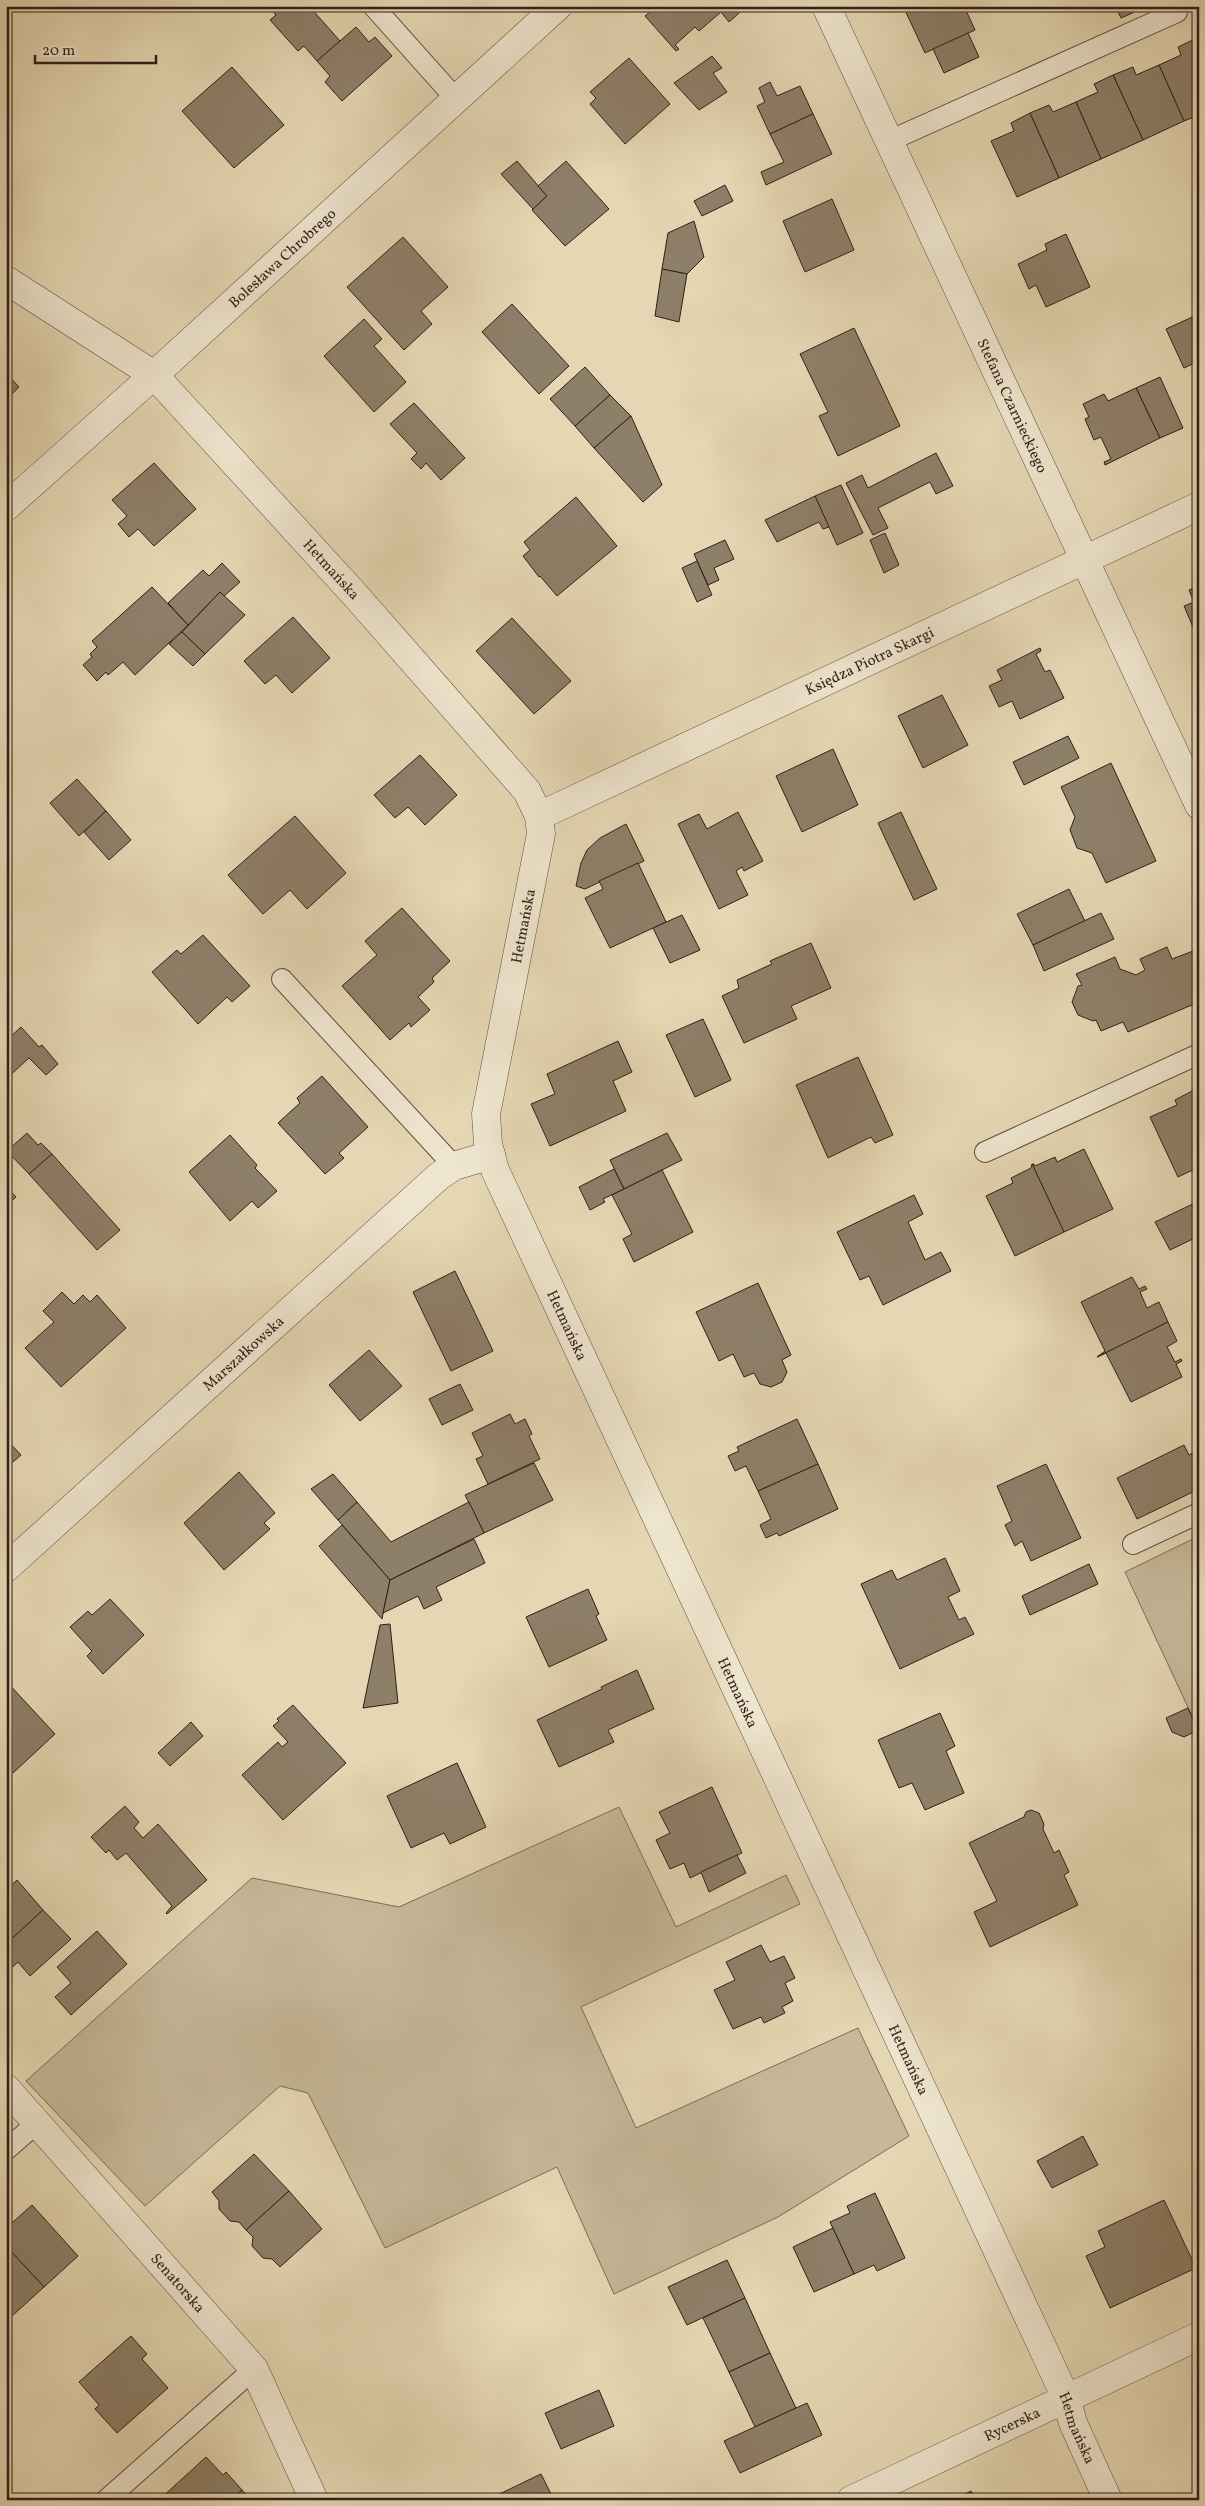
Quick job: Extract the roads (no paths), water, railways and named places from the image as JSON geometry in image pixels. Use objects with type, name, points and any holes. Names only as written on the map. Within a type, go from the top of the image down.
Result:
[{"type":"street","name":"Bolesława Chrobrego","points":[[6,507],[154,375],[558,6]]},
{"type":"street","name":"Stefana Czarnieckiego","points":[[826,6],[1199,805]]},
{"type":"street","name":"Hetmańska","points":[[6,280],[154,375],[356,596],[527,791],[539,816],[541,834],[486,1114],[488,1144],[495,1170],[1066,2398],[1073,2423],[1108,2500]]},
{"type":"street","name":"Księdza Piotra Skargi","points":[[539,816],[1199,506]]},
{"type":"street","name":"Marszałkowska","points":[[6,1568],[432,1183],[454,1166],[491,1155]]},
{"type":"street","name":"Senatorska","points":[[6,2088],[254,2369],[314,2500]]},
{"type":"street","name":"Rycerska","points":[[851,2500],[1199,2336]]},
{"type":"lane","points":[[373,6],[456,99]]},
{"type":"lane","points":[[889,141],[1178,12]]},
{"type":"lane","points":[[282,979],[454,1166]]},
{"type":"lane","points":[[986,1152],[1199,1054]]},
{"type":"lane","points":[[1133,1544],[1199,1513]]},
{"type":"lane","points":[[6,2150],[37,2123]]},
{"type":"lane","points":[[106,2500],[254,2369]]}]
